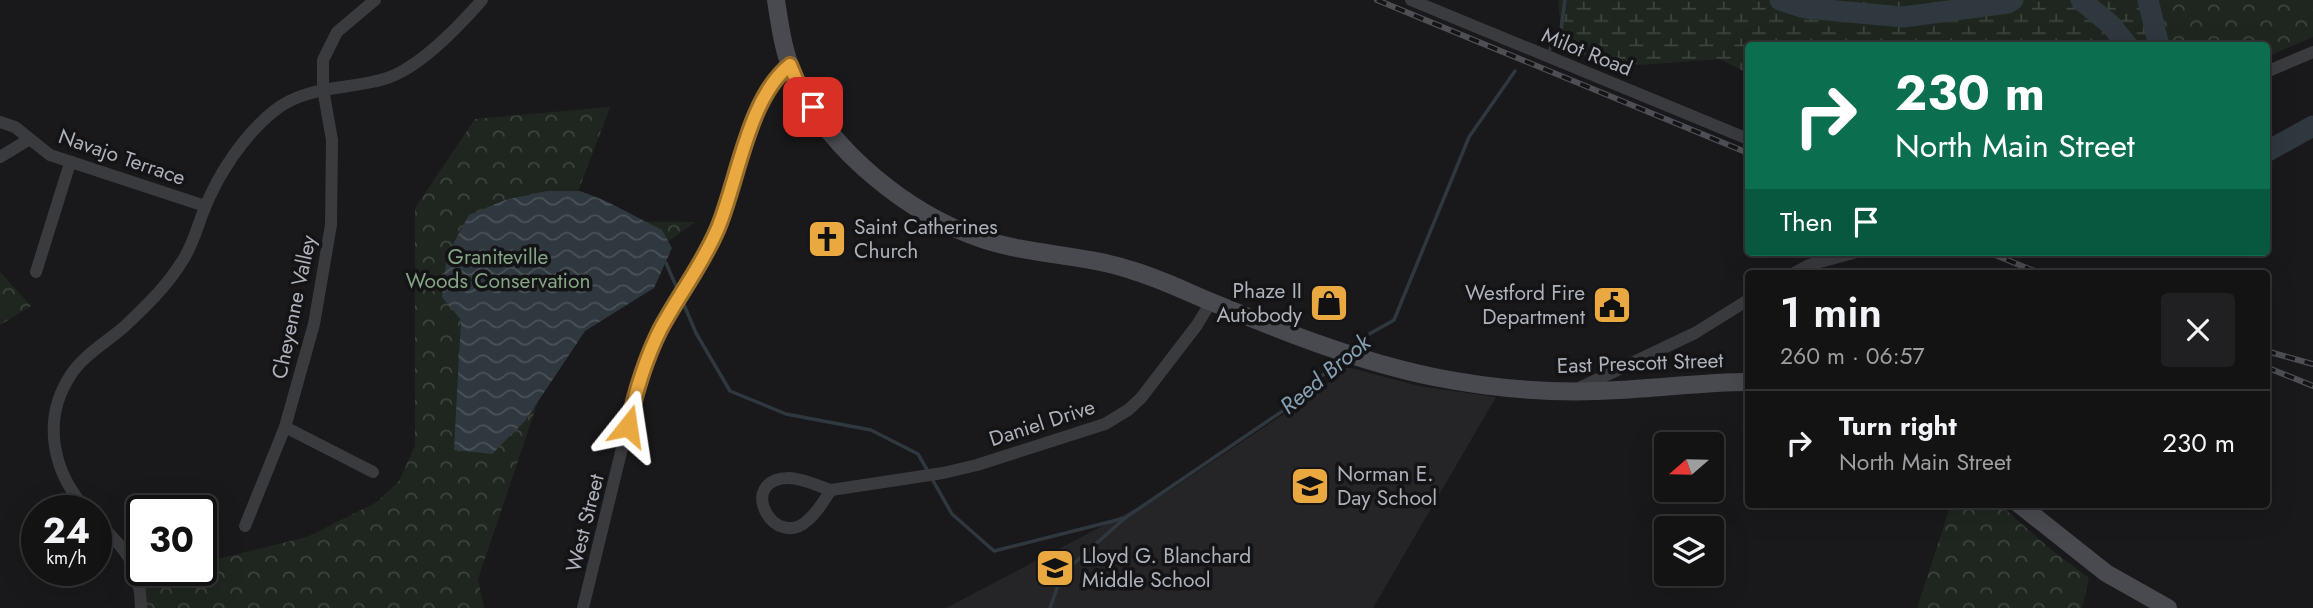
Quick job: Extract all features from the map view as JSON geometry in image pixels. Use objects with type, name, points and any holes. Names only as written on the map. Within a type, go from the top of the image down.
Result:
[{"type":"main road","name":"East Prescott Street","points":[[776,0],[790,65],[797,82],[813,107],[859,163],[894,193],[933,218],[984,240],[1117,265],[1346,354],[1433,377],[1573,392],[1745,382]]},
{"type":"main road","points":[[2024,508],[2106,573],[2168,608]]},
{"type":"street","name":"Cheyenne Valley","points":[[245,526],[285,427],[314,324],[331,225],[332,141],[323,89],[323,60],[337,32],[375,0]]},
{"type":"street","name":"Milot Road","points":[[1411,0],[1745,138]]},
{"type":"street","points":[[76,495],[64,480],[52,428],[57,404],[70,375],[89,355],[125,326],[176,271],[183,261],[205,206],[231,159],[256,127],[275,110],[303,95],[323,89],[376,81],[405,70],[457,29],[475,2]]},
{"type":"street","points":[[2270,70],[2313,52]]},
{"type":"street","name":"West Street","points":[[583,608],[633,404],[645,367],[659,332],[718,229],[747,142],[770,85],[790,65]]},
{"type":"street","name":"Navajo Terrace","points":[[0,122],[15,127],[50,155],[205,206]]},
{"type":"street","name":"Navajo Terrace","points":[[0,157],[28,140]]},
{"type":"street","points":[[36,272],[70,163]]},
{"type":"street","points":[[1800,270],[1842,256]]},
{"type":"street","name":"Daniel Drive","points":[[831,489],[807,522],[797,527],[776,524],[765,512],[762,503],[764,491],[770,484],[787,478],[831,489],[943,473],[1105,424],[1128,410],[1141,398],[1197,325],[1211,302]]},
{"type":"street","points":[[1573,392],[1695,333],[1745,302]]},
{"type":"street","points":[[285,427],[373,472]]},
{"type":"street","points":[[112,536],[128,553],[140,586],[141,608]]},
{"type":"shaded area","name":"Norman E. Day School","points":[[1347,367],[1419,386],[1496,397],[1373,608],[946,608],[1169,491],[1315,393]]},
{"type":"green space","points":[[1558,0],[2313,0],[2313,30],[2270,45],[2270,42],[1745,42],[1745,72],[1719,59],[1640,65],[1570,52],[1561,30]]},
{"type":"green space","points":[[2148,0],[2313,0],[2313,37],[2270,55],[2270,42],[2158,42]]},
{"type":"green space","name":"Graniteville Woods Conservation","points":[[610,107],[567,221],[695,222],[567,316],[478,579],[484,608],[141,608],[140,586],[217,586],[217,559],[307,537],[377,502],[399,481],[415,446],[415,208],[475,119]]},
{"type":"green space","points":[[0,272],[31,306],[0,325]]},
{"type":"green space","points":[[1950,508],[2004,508],[2089,578],[2082,608],[1917,608]]},
{"type":"water","points":[[547,191],[580,191],[606,201],[662,230],[672,248],[654,288],[585,331],[525,421],[492,454],[454,450],[461,320],[442,297],[447,255],[469,215],[505,200]]},
{"type":"waterway","points":[[1550,49],[1561,30],[1565,0]]},
{"type":"waterway","points":[[1780,0],[1805,8],[1903,17],[2008,3],[2013,0]]},
{"type":"waterway","points":[[2081,0],[2111,25],[2125,42]]},
{"type":"waterway","points":[[2148,0],[2158,42]]},
{"type":"waterway","name":"Reed Brook","points":[[1352,348],[1364,337],[1394,320],[1469,137],[1515,71]]},
{"type":"waterway","points":[[2270,150],[2313,126]]},
{"type":"waterway","points":[[666,263],[679,293]]},
{"type":"waterway","points":[[682,300],[696,333],[730,391],[786,414],[871,430],[918,454],[929,473]]},
{"type":"waterway","name":"Reed Brook","points":[[1050,608],[1062,574],[1125,518],[1284,410],[1342,358]]},
{"type":"waterway","points":[[932,479],[952,514],[994,551],[1125,518]]},
{"type":"railway","points":[[1377,0],[1745,152]]},
{"type":"railway","points":[[1998,256],[2032,270]]},
{"type":"railway","points":[[2270,352],[2313,364]]},
{"type":"railway","points":[[2270,369],[2313,386]]},
{"type":"place","name":"Saint Catherines Church","points":[[827,239]]},
{"type":"place","name":"Phaze II Autobody","points":[[1329,303]]},
{"type":"place","name":"Westford Fire Department","points":[[1612,305]]},
{"type":"place","name":"Norman E. Day School","points":[[1310,486]]},
{"type":"place","name":"Lloyd G. Blanchard Middle School","points":[[1055,568]]},
{"type":"route","points":[[628,426],[645,367],[659,332],[718,229],[747,142],[770,85],[778,74],[790,65],[813,107]]}]
